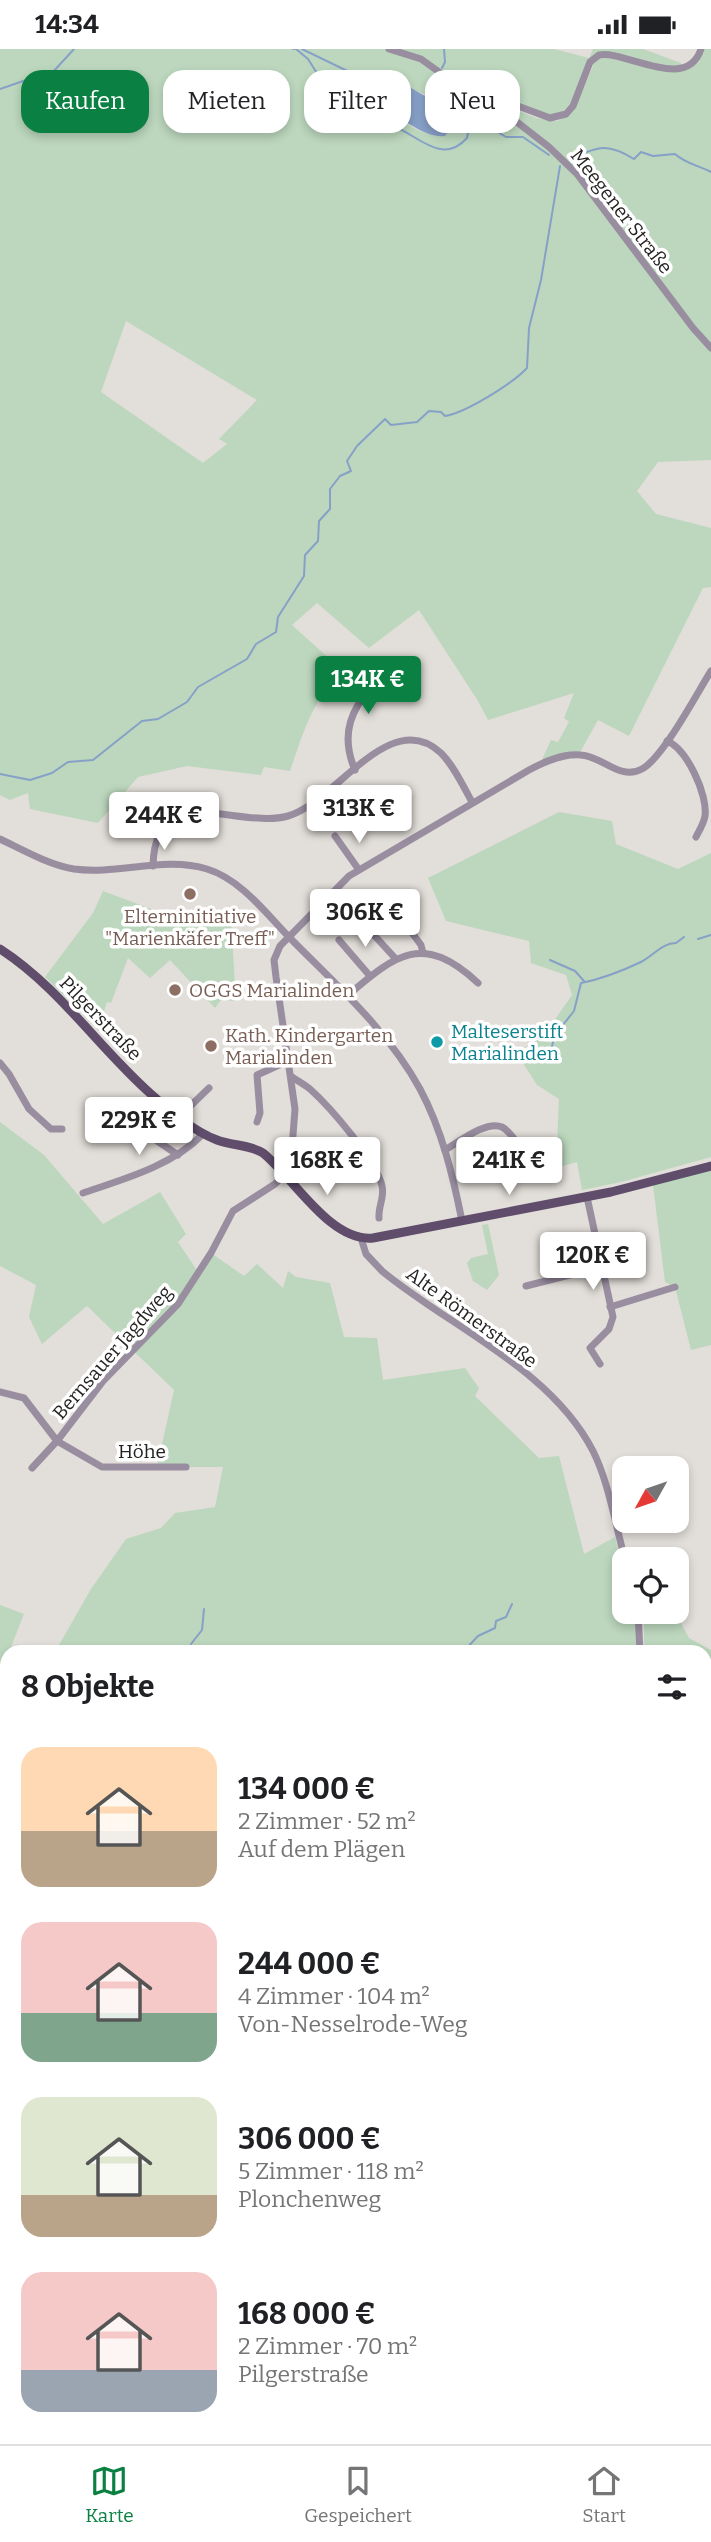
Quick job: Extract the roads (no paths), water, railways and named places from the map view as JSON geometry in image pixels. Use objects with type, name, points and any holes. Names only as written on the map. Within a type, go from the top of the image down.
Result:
[{"type":"main road","name":"Pilgerstraße","points":[[0,949],[34,975],[151,1094],[203,1134],[227,1144],[259,1150],[336,1227],[361,1238]]},
{"type":"main road","points":[[361,1238],[587,1197],[711,1166]]},
{"type":"street","points":[[389,49],[421,59],[436,70]]},
{"type":"street","points":[[520,107],[541,116],[559,117],[573,106],[590,62],[599,55],[612,55],[665,69],[691,62],[697,58],[701,49]]},
{"type":"street","name":"Meegener Straße","points":[[520,124],[577,174],[667,295],[711,348]]},
{"type":"street","points":[[355,770],[349,756],[348,743],[357,707],[379,679],[399,668]]},
{"type":"street","points":[[282,1171],[292,1149],[295,1109],[274,960],[280,946],[336,888],[359,870],[540,764],[571,755],[585,755],[621,771],[635,772],[649,765],[711,671]]},
{"type":"street","points":[[153,866],[155,845],[163,829],[177,815],[191,811],[256,818],[285,817],[314,804],[388,744],[400,740],[421,741],[442,754],[472,802]]},
{"type":"street","points":[[667,741],[679,747],[698,783],[705,817],[696,837]]},
{"type":"street","points":[[335,836],[359,870]]},
{"type":"street","points":[[0,839],[73,869],[105,870],[188,865],[222,876],[243,890],[347,996],[405,1065],[431,1112],[444,1150],[462,1221]]},
{"type":"street","points":[[387,899],[421,945],[423,953]]},
{"type":"street","points":[[362,922],[396,958]]},
{"type":"street","points":[[339,940],[370,976]]},
{"type":"street","points":[[347,996],[396,958],[423,953],[449,960],[478,983]]},
{"type":"street","points":[[257,1122],[260,1113],[257,1075],[288,1061]]},
{"type":"street","points":[[0,1063],[35,1115],[51,1129],[62,1129]]},
{"type":"street","points":[[292,1076],[315,1094],[373,1164],[383,1187],[378,1207],[379,1218]]},
{"type":"street","points":[[180,1117],[209,1088]]},
{"type":"street","points":[[444,1150],[486,1127],[495,1125],[507,1131],[522,1149]]},
{"type":"street","points":[[147,1134],[178,1154]]},
{"type":"street","points":[[83,1193],[123,1179],[178,1154],[203,1134]]},
{"type":"street","name":"Bernsauer Jagdweg","points":[[32,1468],[57,1441],[103,1381],[178,1304],[211,1253],[230,1216],[239,1206],[275,1184],[282,1171]]},
{"type":"street","points":[[587,1197],[612,1323],[590,1348],[600,1364]]},
{"type":"street","name":"Alte Römerstraße","points":[[361,1238],[366,1254],[382,1271],[525,1374],[570,1417],[596,1458],[622,1547]]},
{"type":"street","points":[[526,1286],[601,1267]]},
{"type":"street","points":[[610,1307],[675,1287]]},
{"type":"street","name":"Höhe","points":[[0,1392],[24,1398],[57,1441],[102,1467],[186,1467]]},
{"type":"street","points":[[639,1624],[640,1645]]},
{"type":"water","points":[[411,88],[425,96],[424,132],[411,125]]},
{"type":"water","points":[[427,133],[447,133],[445,136]]},
{"type":"waterway","points":[[0,89],[26,80],[35,83],[52,73],[74,49]]},
{"type":"waterway","points":[[296,49],[308,59],[320,78],[316,86],[320,89],[341,97],[351,105],[358,105],[367,118],[393,126],[430,146],[439,149],[458,146],[467,138],[468,133],[480,126],[478,122],[484,116],[492,121],[496,131],[506,137],[523,137],[549,155]]},
{"type":"waterway","points":[[302,49],[345,70]]},
{"type":"waterway","points":[[442,68],[445,62],[444,49]]},
{"type":"waterway","points":[[572,158],[603,148],[617,150],[634,159],[641,152],[653,156],[675,154],[711,172]]},
{"type":"waterway","points":[[0,774],[30,780],[52,773],[68,762],[93,760],[142,721],[158,719],[187,702],[198,687],[247,659],[256,644],[276,632],[278,617],[304,576],[305,555],[318,541],[319,521],[330,509],[330,489],[340,476],[351,471],[347,461],[357,446],[385,419],[391,425],[417,422],[429,411],[441,412],[445,416],[454,414],[488,397],[527,368],[529,328],[541,280],[560,166]]},
{"type":"waterway","points":[[698,939],[711,935]]},
{"type":"waterway","points":[[551,1050],[555,1035],[574,1011],[581,983],[634,965],[684,937]]},
{"type":"waterway","points":[[550,960],[575,971],[584,981]]},
{"type":"waterway","points":[[470,1645],[478,1636],[495,1628],[496,1621],[506,1617],[512,1604]]},
{"type":"waterway","points":[[191,1644],[202,1630],[204,1609]]},
{"type":"place","name":"Elterninitiative \"Marienkäfer Treff\"","points":[[190,894]]},
{"type":"place","name":"OGGS Marialinden","points":[[175,990]]},
{"type":"place","name":"Malteserstift Marialinden","points":[[437,1042]]},
{"type":"place","name":"Kath. Kindergarten Marialinden","points":[[211,1046]]}]
